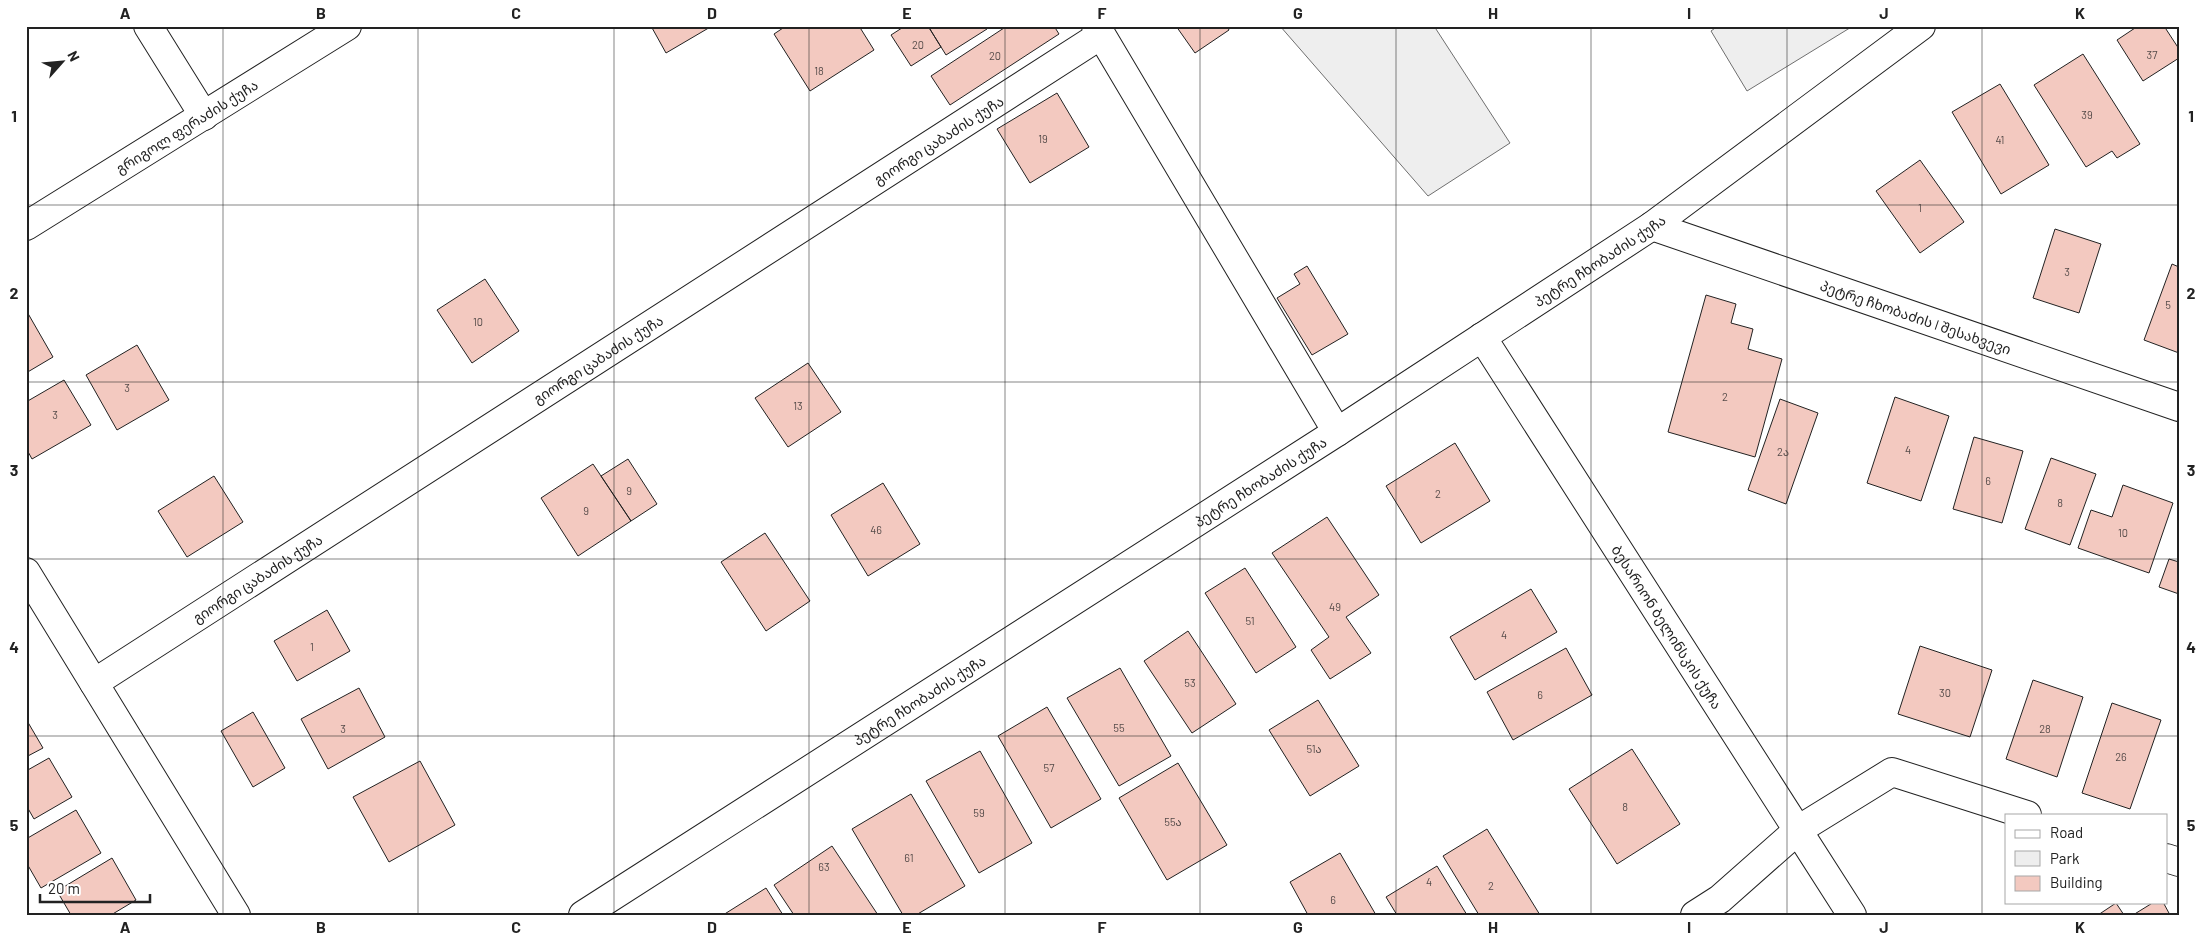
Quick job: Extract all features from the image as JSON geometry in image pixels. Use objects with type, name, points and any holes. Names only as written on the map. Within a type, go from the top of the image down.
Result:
[{"type":"street","points":[[148,26],[204,116]]},
{"type":"street","name":"გრიგოლ ფერაძის ქუჩა","points":[[26,226],[347,26]]},
{"type":"street","name":"პეტრე ჩხობაძის ქუჩა","points":[[583,915],[1337,432],[1652,226],[1921,26]]},
{"type":"street","points":[[1099,31],[1337,432]]},
{"type":"street","name":"გიორგი ცაბაძის ქუჩა","points":[[94,683],[1099,31]]},
{"type":"street","name":"პეტრე ჩხობაძის I შესახვევი","points":[[1652,226],[2179,407]]},
{"type":"street","name":"ბესარიონ ბელინსკის ქუჩა","points":[[1482,337],[1852,915]]},
{"type":"street","points":[[26,572],[236,915]]},
{"type":"street","points":[[1695,915],[1720,899],[1798,830],[1892,772],[2024,814]]},
{"type":"green space","points":[[1280,26],[1434,26],[1510,143],[1428,196]]},
{"type":"green space","points":[[1718,26],[1853,26],[1747,91],[1711,31]]},
{"type":"building","points":[[651,26],[712,26],[666,53]]},
{"type":"building","points":[[786,26],[859,26],[874,50],[810,91],[774,34]]},
{"type":"building","points":[[905,26],[928,26],[941,47],[911,66],[891,35]]},
{"type":"building","points":[[928,26],[985,26],[987,29],[946,55]]},
{"type":"building","points":[[1007,26],[1054,26],[1059,34],[950,105],[931,76]]},
{"type":"building","points":[[1176,26],[1227,26],[1229,30],[1195,53]]},
{"type":"building","points":[[2138,26],[2164,26],[2179,49],[2179,58],[2143,81],[2117,40]]},
{"type":"building","points":[[2083,54],[2140,144],[2117,158],[2112,151],[2086,167],[2034,85]]},
{"type":"building","points":[[2000,84],[2049,165],[2001,194],[1952,112]]},
{"type":"building","points":[[1057,93],[1089,147],[1030,183],[997,129]]},
{"type":"building","points":[[1920,160],[1964,222],[1920,253],[1876,191]]},
{"type":"building","points":[[2055,229],[2101,244],[2079,313],[2033,298]]},
{"type":"building","points":[[2172,264],[2179,267],[2179,353],[2144,340]]},
{"type":"building","points":[[1307,266],[1348,334],[1312,355],[1277,298],[1300,284],[1294,274]]},
{"type":"building","points":[[485,279],[519,331],[472,363],[437,310]]},
{"type":"building","points":[[1706,295],[1736,304],[1731,323],[1753,329],[1748,349],[1782,359],[1755,457],[1668,432]]},
{"type":"building","points":[[26,310],[53,357],[26,373]]},
{"type":"building","points":[[137,345],[169,400],[117,430],[86,375]]},
{"type":"building","points":[[808,363],[841,412],[788,447],[755,398]]},
{"type":"building","points":[[64,380],[91,425],[32,459],[26,448],[26,402]]},
{"type":"building","points":[[1895,397],[1949,416],[1921,501],[1867,483]]},
{"type":"building","points":[[1780,399],[1818,413],[1786,504],[1748,490]]},
{"type":"building","points":[[1974,437],[2023,451],[2002,523],[1953,509]]},
{"type":"building","points":[[1455,443],[1490,501],[1421,543],[1386,486]]},
{"type":"building","points":[[2051,458],[2096,474],[2070,545],[2025,529]]},
{"type":"building","points":[[628,459],[657,504],[631,521],[601,476]]},
{"type":"building","points":[[593,464],[631,521],[578,556],[541,498]]},
{"type":"building","points":[[214,476],[243,522],[187,557],[158,511]]},
{"type":"building","points":[[883,483],[920,544],[868,576],[831,515]]},
{"type":"building","points":[[2123,485],[2173,503],[2149,573],[2078,548],[2091,510],[2112,517]]},
{"type":"building","points":[[1327,517],[1379,595],[1346,617],[1371,653],[1330,679],[1311,650],[1329,637],[1272,553]]},
{"type":"building","points":[[765,533],[810,601],[766,631],[721,562]]},
{"type":"building","points":[[2169,559],[2179,562],[2179,594],[2159,587]]},
{"type":"building","points":[[1245,568],[1296,647],[1256,673],[1205,593]]},
{"type":"building","points":[[1531,589],[1557,632],[1475,680],[1450,637]]},
{"type":"building","points":[[327,610],[350,651],[297,681],[274,641]]},
{"type":"building","points":[[1188,631],[1236,704],[1192,733],[1144,661]]},
{"type":"building","points":[[1920,646],[1992,670],[1970,737],[1898,714]]},
{"type":"building","points":[[1566,648],[1592,695],[1513,740],[1487,692]]},
{"type":"building","points":[[1120,668],[1171,756],[1119,786],[1067,698]]},
{"type":"building","points":[[2033,680],[2083,697],[2057,777],[2006,759]]},
{"type":"building","points":[[359,688],[385,737],[328,769],[301,719]]},
{"type":"building","points":[[1318,700],[1359,766],[1310,796],[1269,730]]},
{"type":"building","points":[[2112,703],[2161,720],[2130,809],[2082,793]]},
{"type":"building","points":[[1047,707],[1101,799],[1051,828],[998,736]]},
{"type":"building","points":[[253,712],[285,768],[253,787],[221,731]]},
{"type":"building","points":[[26,719],[43,748],[26,757]]},
{"type":"building","points":[[1632,749],[1680,824],[1617,864],[1569,789]]},
{"type":"building","points":[[980,751],[1032,843],[979,873],[926,781]]},
{"type":"building","points":[[49,758],[72,797],[34,819],[26,805],[26,771]]},
{"type":"building","points":[[420,761],[455,825],[389,862],[353,797]]},
{"type":"building","points":[[1178,763],[1227,845],[1167,880],[1119,798]]},
{"type":"building","points":[[911,794],[965,886],[916,915],[903,915],[852,829]]},
{"type":"building","points":[[76,810],[101,853],[41,888],[26,862],[26,839]]},
{"type":"building","points":[[1487,829],[1540,915],[1479,915],[1443,856]]},
{"type":"building","points":[[832,846],[878,915],[794,915],[774,885]]},
{"type":"building","points":[[1340,853],[1376,915],[1308,915],[1290,882]]},
{"type":"building","points":[[112,858],[136,900],[111,915],[71,915],[57,891]]},
{"type":"building","points":[[1437,866],[1467,915],[1397,915],[1386,897]]},
{"type":"building","points":[[766,888],[783,915],[723,915]]},
{"type":"building","points":[[2117,904],[2124,915],[2098,915]]},
{"type":"building","points":[[2151,904],[2164,904],[2170,915],[2133,915]]}]
